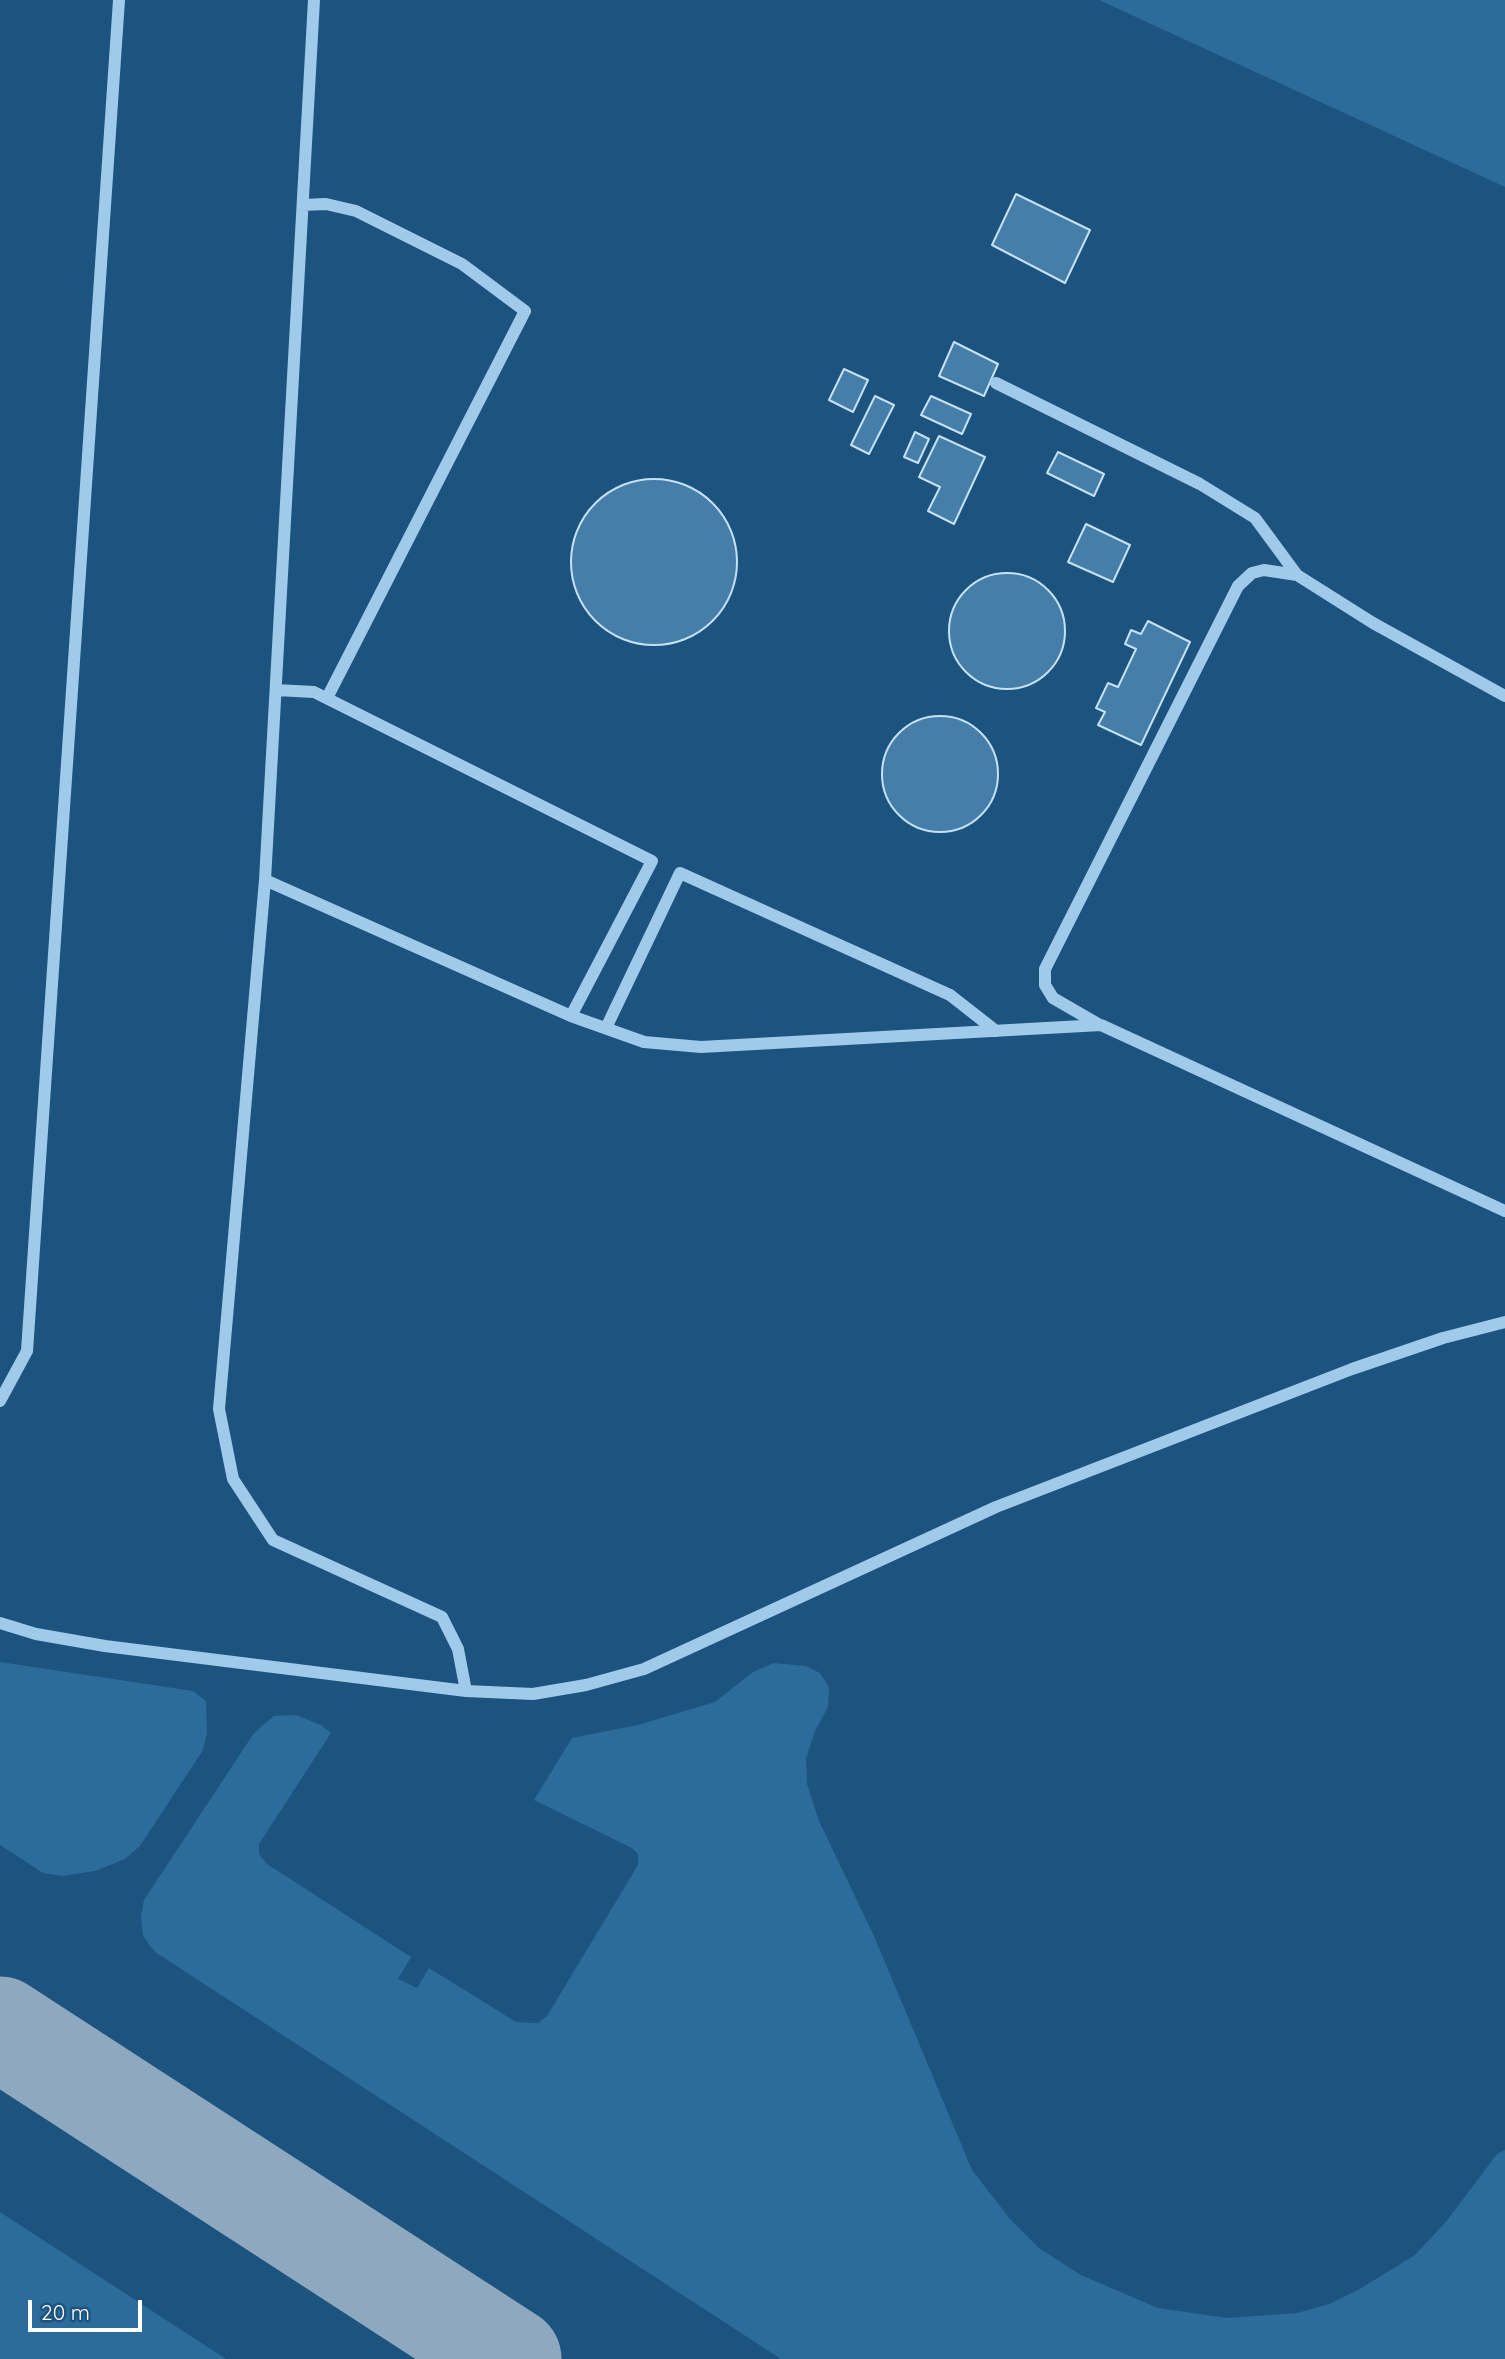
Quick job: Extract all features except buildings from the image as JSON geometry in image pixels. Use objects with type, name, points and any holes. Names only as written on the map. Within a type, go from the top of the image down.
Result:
[{"type":"lane","points":[[0,1401],[27,1350],[100,310],[119,0]]},
{"type":"lane","points":[[314,0],[265,880],[219,1409],[233,1479],[273,1540],[443,1617],[458,1649],[466,1691]]},
{"type":"lane","points":[[303,205],[326,204],[356,211],[462,264],[525,311],[327,698]]},
{"type":"lane","points":[[996,383],[1200,484],[1255,518],[1297,575],[1373,622],[1505,696]]},
{"type":"lane","points":[[1297,575],[1264,570],[1252,573],[1238,586],[1045,969],[1045,985],[1059,1005],[1505,1211]]},
{"type":"lane","points":[[276,690],[314,692],[652,861],[571,1016]]},
{"type":"lane","points":[[606,1028],[680,873],[950,995],[996,1031]]},
{"type":"lane","points":[[265,880],[571,1016],[644,1042],[701,1047],[1101,1025]]},
{"type":"lane","points":[[0,1623],[36,1634],[104,1646],[466,1691],[533,1694],[586,1685],[644,1669],[996,1507],[1340,1374],[1443,1338],[1505,1322]]},
{"type":"shaded area","points":[[1099,0],[1505,0],[1505,187]]},
{"type":"shaded area","points":[[0,1662],[193,1691],[206,1701],[207,1733],[203,1750],[140,1846],[125,1859],[95,1871],[62,1876],[43,1873],[0,1845]]},
{"type":"shaded area","points":[[774,1663],[806,1666],[820,1673],[829,1687],[828,1707],[815,1731],[806,1759],[807,1784],[819,1821],[874,1936],[972,2170],[1010,2219],[1039,2248],[1081,2275],[1158,2308],[1227,2318],[1297,2313],[1329,2304],[1358,2290],[1415,2255],[1445,2223],[1497,2154],[1505,2150],[1505,2359],[781,2359],[155,1952],[143,1936],[141,1916],[144,1900],[254,1733],[274,1716],[296,1715],[321,1725],[331,1733],[259,1844],[259,1854],[267,1864],[411,1957],[398,1979],[417,1988],[429,1968],[516,2022],[538,2023],[547,2016],[638,1865],[638,1854],[632,1848],[534,1800],[572,1738],[638,1725],[715,1702],[753,1672]]},
{"type":"shaded area","points":[[0,2212],[226,2359],[0,2359]]},
{"type":"taxiway","points":[[0,2028],[510,2359]]}]
